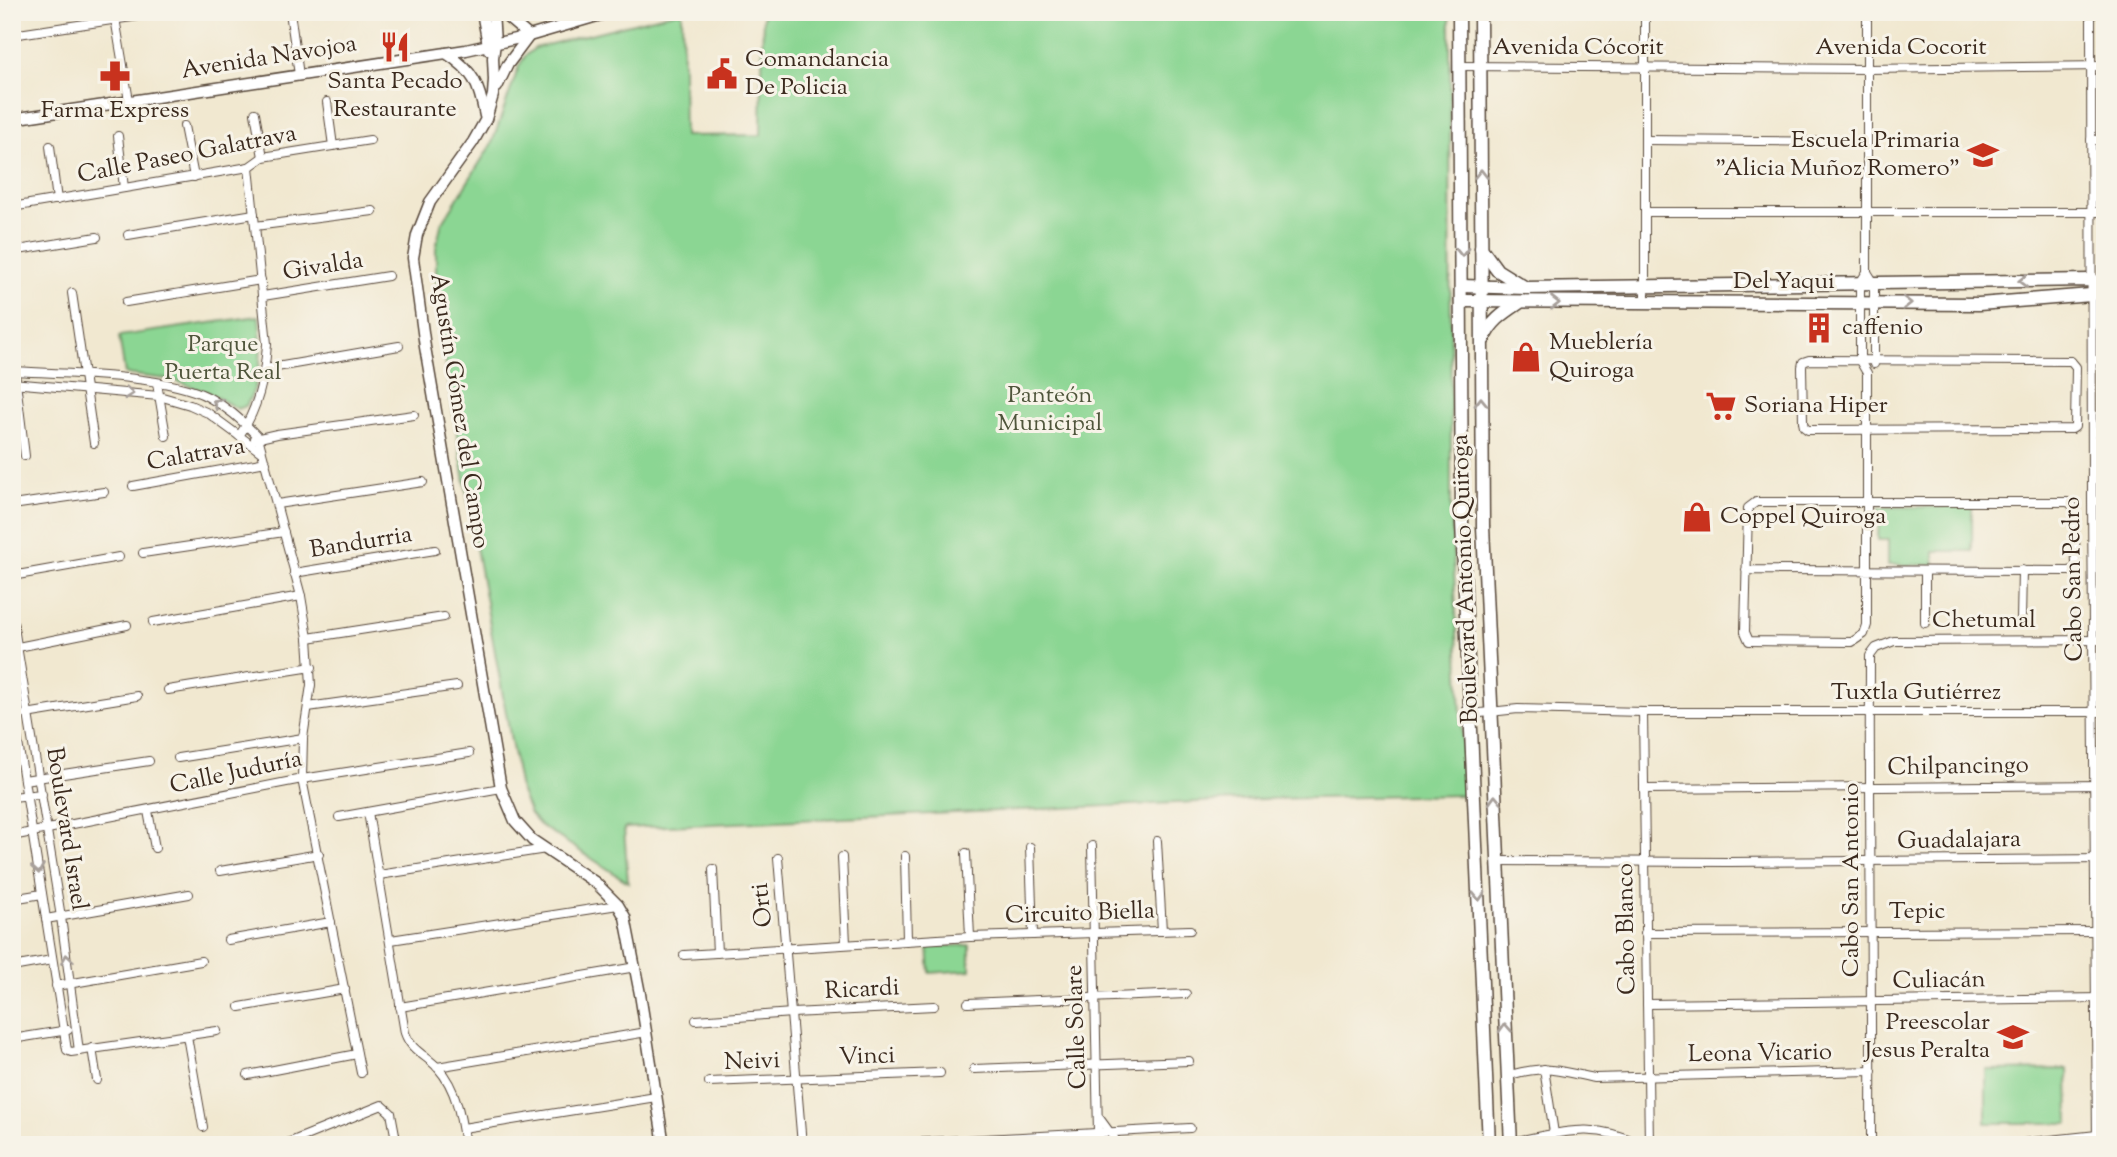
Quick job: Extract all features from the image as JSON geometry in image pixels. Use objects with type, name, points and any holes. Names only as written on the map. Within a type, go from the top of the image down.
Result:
[{"type":"main road","name":"Boulevard Antonio Quiroga","points":[[1459,12],[1462,522],[1489,1145]]},
{"type":"main road","name":"Boulevard Antonio Quiroga","points":[[1480,12],[1483,526],[1511,1143]]},
{"type":"main road","points":[[1481,248],[1497,270],[1526,288]]},
{"type":"main road","name":"Del Yaqui","points":[[1462,286],[1526,288],[1867,279],[2091,280],[2105,287]]},
{"type":"main road","name":"Del Yaqui","points":[[1462,301],[1645,304],[1992,303],[2091,295],[2105,287]]},
{"type":"main road","points":[[1481,346],[1488,328],[1520,303]]},
{"type":"street","points":[[12,35],[114,16],[165,12]]},
{"type":"street","points":[[290,12],[299,75]]},
{"type":"street","points":[[482,12],[491,44]]},
{"type":"street","points":[[491,44],[493,12]]},
{"type":"street","points":[[493,95],[508,64],[529,36],[501,12]]},
{"type":"street","name":"Avenida Navojoa","points":[[12,119],[446,53],[529,36],[611,12]]},
{"type":"street","points":[[1645,12],[1645,304]]},
{"type":"street","points":[[1746,570],[1869,572],[1925,572],[2075,569],[2072,504],[2067,502],[1868,503],[1756,502],[1748,508],[1746,570],[1745,632],[1749,641],[1852,642],[1864,634],[1867,625],[1869,572],[1868,503],[1868,431],[1867,373],[1860,361],[1860,303],[1867,279],[1867,12]]},
{"type":"street","name":"Cabo San Pedro","points":[[2091,12],[2092,570],[2095,859],[2100,931],[2095,998],[2100,1071],[2097,1145]]},
{"type":"street","points":[[114,16],[129,101]]},
{"type":"street","name":"Agustín Gómez del Campo","points":[[491,44],[493,95],[486,119],[430,202],[417,235],[413,258],[425,347],[501,788],[515,821],[533,840],[596,883],[618,905]]},
{"type":"street","points":[[446,53],[461,63],[473,76],[486,119]]},
{"type":"street","name":"Avenida Cócorit","points":[[1459,66],[1698,68]]},
{"type":"street","name":"Avenida Cocorit","points":[[1698,68],[2105,66]]},
{"type":"street","points":[[327,102],[334,146]]},
{"type":"street","points":[[255,113],[263,157]]},
{"type":"street","points":[[184,126],[194,177]]},
{"type":"street","points":[[118,136],[124,188]]},
{"type":"street","name":"Calle Paseo Galatrava","points":[[12,207],[249,167],[263,157],[370,140]]},
{"type":"street","points":[[1645,140],[1867,142]]},
{"type":"street","points":[[2091,140],[2105,140]]},
{"type":"street","points":[[50,146],[57,200]]},
{"type":"street","points":[[239,436],[247,425],[265,369],[267,344],[249,167]]},
{"type":"street","points":[[255,226],[373,211]]},
{"type":"street","points":[[1644,212],[2105,212]]},
{"type":"street","points":[[128,235],[254,214]]},
{"type":"street","points":[[12,251],[97,237]]},
{"type":"street","name":"Givalda","points":[[263,296],[388,276]]},
{"type":"street","points":[[1867,279],[1874,303],[1875,346],[1875,362],[1867,373]]},
{"type":"street","points":[[126,302],[261,280]]},
{"type":"street","points":[[72,293],[94,443]]},
{"type":"street","points":[[265,369],[399,346]]},
{"type":"street","points":[[1860,346],[1875,346]]},
{"type":"street","points":[[12,349],[25,456]]},
{"type":"street","points":[[2092,360],[2105,360]]},
{"type":"street","points":[[1860,361],[2071,361],[2077,367],[2076,424],[2072,429],[1868,431],[1808,430],[1804,427],[1803,362],[1860,361]]},
{"type":"street","points":[[14,371],[157,383],[206,396],[247,425],[258,437],[300,596],[308,638],[312,667],[303,738],[302,779],[361,1073]]},
{"type":"street","points":[[15,383],[159,396],[208,413],[261,452]]},
{"type":"street","points":[[157,383],[166,436]]},
{"type":"street","points":[[248,444],[258,437],[414,415]]},
{"type":"street","points":[[2092,432],[2105,432]]},
{"type":"street","name":"Calatrava","points":[[133,486],[266,463]]},
{"type":"street","points":[[277,504],[423,482]]},
{"type":"street","points":[[12,505],[104,492]]},
{"type":"street","points":[[2092,501],[2105,501]]},
{"type":"street","points":[[143,553],[284,532]]},
{"type":"street","name":"Bandurria","points":[[294,573],[435,550]]},
{"type":"street","points":[[12,576],[119,557]]},
{"type":"street","points":[[2021,621],[2022,570]]},
{"type":"street","points":[[2092,570],[2105,570]]},
{"type":"street","points":[[1925,572],[1925,623]]},
{"type":"street","points":[[153,622],[300,596]]},
{"type":"street","name":"Boulevard Israel","points":[[12,615],[16,658],[39,778],[79,1051],[71,1052],[66,1048],[12,705]]},
{"type":"street","points":[[308,638],[444,617]]},
{"type":"street","points":[[15,647],[127,625]]},
{"type":"street","name":"Chetumal","points":[[1870,656],[1876,648],[1894,641],[2105,640]]},
{"type":"street","name":"Cabo San Antonio","points":[[1870,656],[1871,1145]]},
{"type":"street","points":[[168,691],[312,667]]},
{"type":"street","points":[[309,707],[457,686]]},
{"type":"street","points":[[14,716],[137,696]]},
{"type":"street","name":"Tuxtla Gutiérrez","points":[[1471,713],[1492,710],[2105,712]]},
{"type":"street","name":"Cabo Blanco","points":[[1643,712],[1649,1145]]},
{"type":"street","points":[[14,730],[30,727]]},
{"type":"street","points":[[178,758],[303,738]]},
{"type":"street","name":"Calle Juduría","points":[[12,836],[302,779],[469,753]]},
{"type":"street","points":[[24,779],[149,761]]},
{"type":"street","name":"Chilpancingo","points":[[1644,789],[2105,785]]},
{"type":"street","points":[[339,817],[501,788]]},
{"type":"street","points":[[12,797],[41,794]]},
{"type":"street","points":[[148,811],[155,848]]},
{"type":"street","points":[[368,812],[408,1044],[437,1068],[452,1088],[465,1145]]},
{"type":"street","points":[[1157,841],[1162,931]]},
{"type":"street","name":"Calle Solare","points":[[1092,846],[1100,1119],[1098,1133],[1102,1145]]},
{"type":"street","points":[[1030,847],[1033,935]]},
{"type":"street","points":[[379,875],[548,849]]},
{"type":"street","points":[[966,853],[970,937]]},
{"type":"street","points":[[220,871],[318,854]]},
{"type":"street","points":[[905,856],[907,940]]},
{"type":"street","points":[[842,857],[846,944]]},
{"type":"street","name":"Orti","points":[[778,858],[802,1145]]},
{"type":"street","name":"Guadalajara","points":[[1497,861],[1869,862],[2105,859]]},
{"type":"street","points":[[713,869],[717,953]]},
{"type":"street","points":[[12,899],[42,894]]},
{"type":"street","points":[[46,919],[189,894]]},
{"type":"street","points":[[391,940],[618,905],[625,917],[636,967],[664,1145]]},
{"type":"street","points":[[228,940],[331,922]]},
{"type":"street","name":"Circuito Biella","points":[[684,956],[907,940],[1190,930]]},
{"type":"street","name":"Tepic","points":[[1645,933],[2100,931]]},
{"type":"street","points":[[12,967],[52,960]]},
{"type":"street","points":[[56,986],[201,961]]},
{"type":"street","points":[[400,1007],[636,967]]},
{"type":"street","points":[[240,1007],[345,989]]},
{"type":"street","points":[[968,1003],[1186,994]]},
{"type":"street","name":"Culiacán","points":[[1647,1004],[2105,998]]},
{"type":"street","name":"Ricardi","points":[[696,1020],[934,1006]]},
{"type":"street","points":[[12,1039],[76,1029]]},
{"type":"street","points":[[79,1051],[217,1031]]},
{"type":"street","points":[[437,1068],[647,1032]]},
{"type":"street","points":[[187,1036],[203,1127]]},
{"type":"street","points":[[92,1048],[97,1080]]},
{"type":"street","points":[[248,1075],[357,1054]]},
{"type":"street","points":[[974,1069],[1189,1061]]},
{"type":"street","points":[[1544,1069],[1554,1133]]},
{"type":"street","name":"Leona Vicario","points":[[1507,1076],[1544,1069],[1561,1069],[1594,1078],[1872,1071]]},
{"type":"street","name":"Vinci","points":[[797,1079],[940,1073]]},
{"type":"street","name":"Neivi","points":[[709,1082],[797,1079]]},
{"type":"street","points":[[463,1129],[656,1097]]},
{"type":"street","points":[[283,1145],[377,1105],[386,1107],[393,1119],[397,1145]]},
{"type":"street","name":"Calle Solare","points":[[1100,1119],[1119,1145]]},
{"type":"street","points":[[872,1145],[996,1142],[1098,1133],[1189,1129]]},
{"type":"street","points":[[1511,1143],[1554,1133],[1601,1130],[1626,1136],[1641,1145]]},
{"type":"street","points":[[2004,1145],[2097,1135]]},
{"type":"street","points":[[710,1143],[771,1145]]},
{"type":"green space","name":"Panteón Municipal","points":[[682,12],[684,136],[761,135],[763,12],[1450,12],[1451,508],[1465,795],[1264,799],[624,828],[628,882],[540,825],[530,814],[520,790],[475,542],[447,372],[436,279],[436,248],[441,225],[492,143],[525,56],[535,48]]},
{"type":"green space","name":"Parque Puerta Real","points":[[259,316],[261,351],[258,374],[252,396],[246,406],[238,409],[207,392],[174,380],[125,374],[119,336]]},
{"type":"green space","points":[[1879,507],[1972,507],[1972,551],[1934,551],[1934,565],[1888,565],[1888,540],[1878,540]]},
{"type":"green space","points":[[970,945],[970,970],[930,973],[928,947]]},
{"type":"green space","points":[[2068,1069],[2069,1123],[1986,1123],[1986,1070]]},
{"type":"place","name":"Santa Pecado Restaurante","points":[[395,47]]},
{"type":"place","name":"Comandancia De Policia","points":[[722,74]]},
{"type":"place","name":"Farma Express","points":[[115,76]]},
{"type":"place","name":"Escuela Primaria \"Alicia Muñoz Romero\"","points":[[1983,155]]},
{"type":"place","name":"caffenio","points":[[1819,328]]},
{"type":"place","name":"Mueblería Quiroga","points":[[1526,357]]},
{"type":"place","name":"Soriana Hiper","points":[[1721,406]]},
{"type":"place","name":"Coppel Quiroga","points":[[1697,517]]},
{"type":"place","name":"Preescolar Jesus Peralta","points":[[2013,1037]]}]
